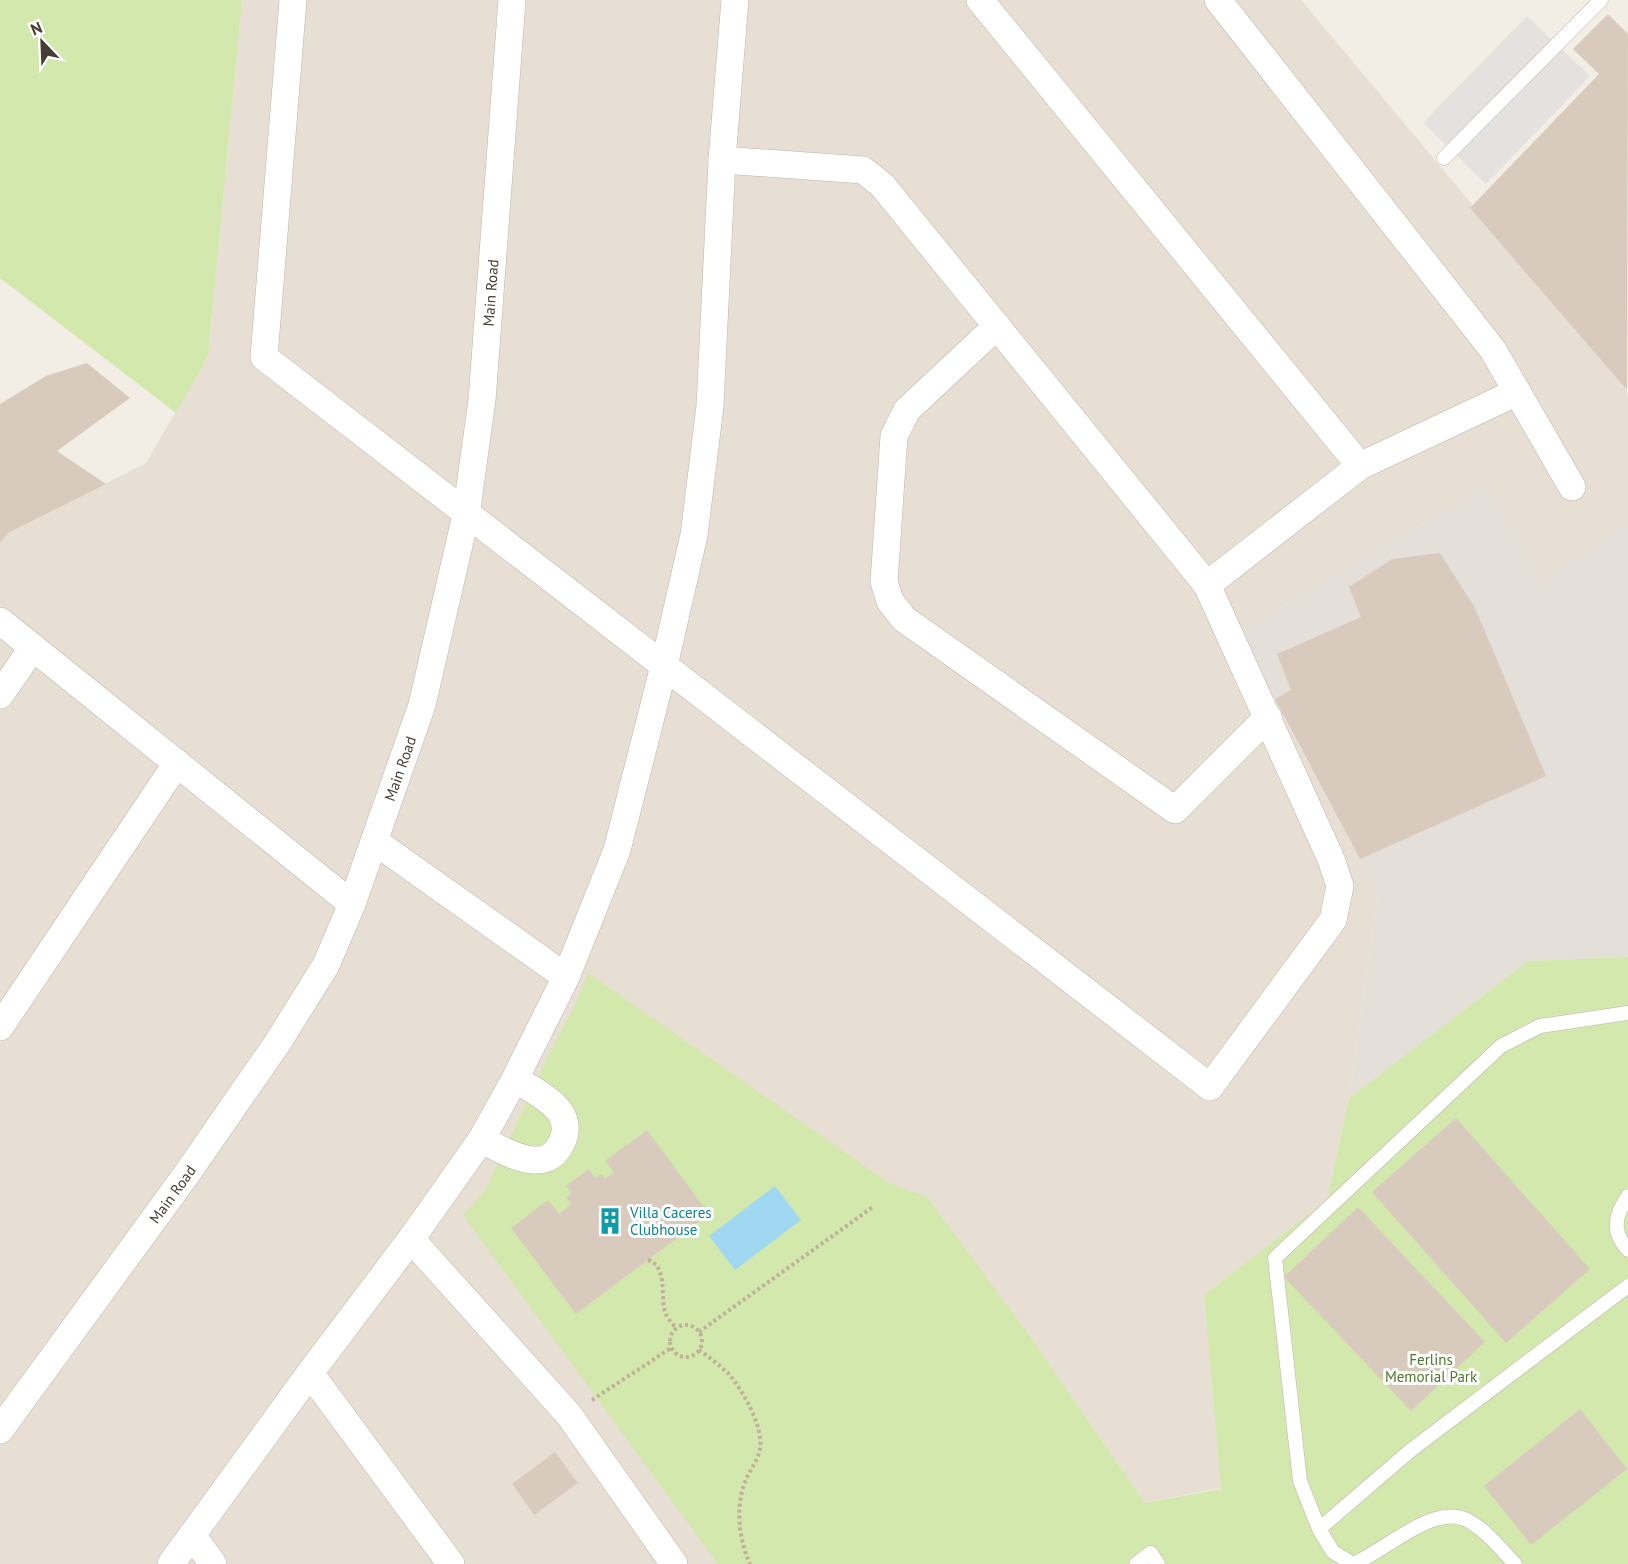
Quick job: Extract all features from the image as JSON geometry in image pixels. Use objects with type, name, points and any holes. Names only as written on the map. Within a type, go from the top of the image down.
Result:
[{"type":"street","points":[[293,0],[264,357],[1210,1087],[1333,920],[1340,886],[1331,859],[1207,585],[882,185],[863,170],[722,160]]},
{"type":"street","name":"Main Road","points":[[0,1430],[179,1185],[278,1042],[326,965],[352,904],[422,705],[466,515],[482,400],[512,0]]},
{"type":"street","points":[[171,1564],[482,1140],[566,977],[617,850],[664,666],[694,535],[710,406],[722,160],[735,0]]},
{"type":"street","points":[[980,0],[1360,466]]},
{"type":"street","points":[[1218,0],[1493,350],[1572,487]]},
{"type":"street","points":[[997,326],[907,410],[894,436],[884,582],[890,601],[904,619],[1175,810],[1268,717]]},
{"type":"street","points":[[1207,585],[1360,466],[1517,392]]},
{"type":"street","points":[[0,621],[352,904]]},
{"type":"street","points":[[0,695],[33,647]]},
{"type":"street","points":[[0,1027],[177,763]]},
{"type":"street","points":[[374,841],[566,977]]},
{"type":"street","points":[[482,1140],[525,1160],[534,1161],[552,1155],[564,1139],[563,1119],[558,1110],[515,1079]]},
{"type":"street","points":[[411,1239],[569,1415],[674,1564]]},
{"type":"street","points":[[310,1372],[451,1564]]},
{"type":"street","points":[[192,1535],[213,1564]]},
{"type":"lane","points":[[1444,158],[1601,0]]},
{"type":"lane","points":[[1515,1564],[1488,1535],[1469,1521],[1452,1515],[1437,1518],[1417,1527],[1368,1558],[1353,1564],[1333,1552],[1319,1529],[1300,1481],[1275,1258],[1501,1046],[1540,1026],[1628,1013]]},
{"type":"lane","points":[[1628,1196],[1618,1211],[1617,1230],[1628,1250]]},
{"type":"lane","points":[[1319,1529],[1411,1450],[1628,1286]]},
{"type":"lane","points":[[1136,1564],[1151,1553],[1158,1564]]},
{"type":"path","points":[[699,1332],[873,1207]]},
{"type":"path","points":[[648,1260],[656,1264],[660,1272],[665,1312],[676,1328]]},
{"type":"path","points":[[691,1325],[699,1332],[702,1342],[695,1354],[685,1357],[671,1348],[670,1335],[676,1328],[691,1325]]},
{"type":"path","points":[[569,1415],[671,1348]]},
{"type":"path","points":[[699,1350],[724,1370],[736,1384],[751,1409],[760,1436],[760,1448],[745,1481],[739,1506],[741,1533],[750,1564]]},
{"type":"shaded area","points":[[242,0],[1301,0],[1625,387],[1628,397],[1628,525],[1541,584],[1489,485],[1239,632],[1378,894],[1349,1098],[1327,1200],[1204,1295],[1221,1488],[1145,1503],[1034,1342],[822,1564],[0,1564],[0,543],[8,533],[146,463],[208,356]]},
{"type":"shaded area","points":[[1527,16],[1590,76],[1486,184],[1423,123]]},
{"type":"shaded area","points":[[1489,485],[1541,584],[1628,525],[1628,957],[1528,961],[1349,1098],[1378,894],[1239,632]]},
{"type":"green space","points":[[0,0],[242,0],[208,356],[176,413],[0,278]]},
{"type":"green space","name":"Ferlins Memorial Park","points":[[1628,957],[1628,1564],[718,1564],[463,1215],[485,1191],[549,1054],[575,1005],[588,973],[889,1183],[927,1197],[1034,1342],[1145,1503],[1221,1489],[1204,1295],[1327,1200],[1349,1098],[1528,961]]},
{"type":"water","points":[[775,1186],[801,1220],[735,1270],[709,1236]]},
{"type":"building","points":[[1608,14],[1628,34],[1627,390],[1470,208],[1599,74],[1573,49]]},
{"type":"building","points":[[87,363],[130,398],[57,451],[106,484],[8,533],[0,543],[0,404],[46,376]]},
{"type":"building","points":[[1440,553],[1475,608],[1546,776],[1360,859],[1275,699],[1291,690],[1277,654],[1361,617],[1349,587],[1392,559]]},
{"type":"building","points":[[1456,1118],[1590,1269],[1506,1343],[1372,1192]]},
{"type":"building","name":"Villa Caceres Clubhouse","points":[[647,1130],[709,1214],[576,1314],[511,1228],[548,1200],[559,1214],[571,1204],[566,1197],[572,1193],[566,1186],[589,1169],[595,1178],[601,1174],[605,1179],[614,1172],[605,1161]]},
{"type":"building","points":[[1358,1207],[1485,1342],[1411,1411],[1284,1277]]},
{"type":"building","points":[[1580,1409],[1627,1469],[1531,1545],[1484,1486]]},
{"type":"building","points":[[555,1452],[578,1483],[534,1515],[512,1484]]},
{"type":"place","name":"Villa Caceres Clubhouse","points":[[610,1221]]}]
